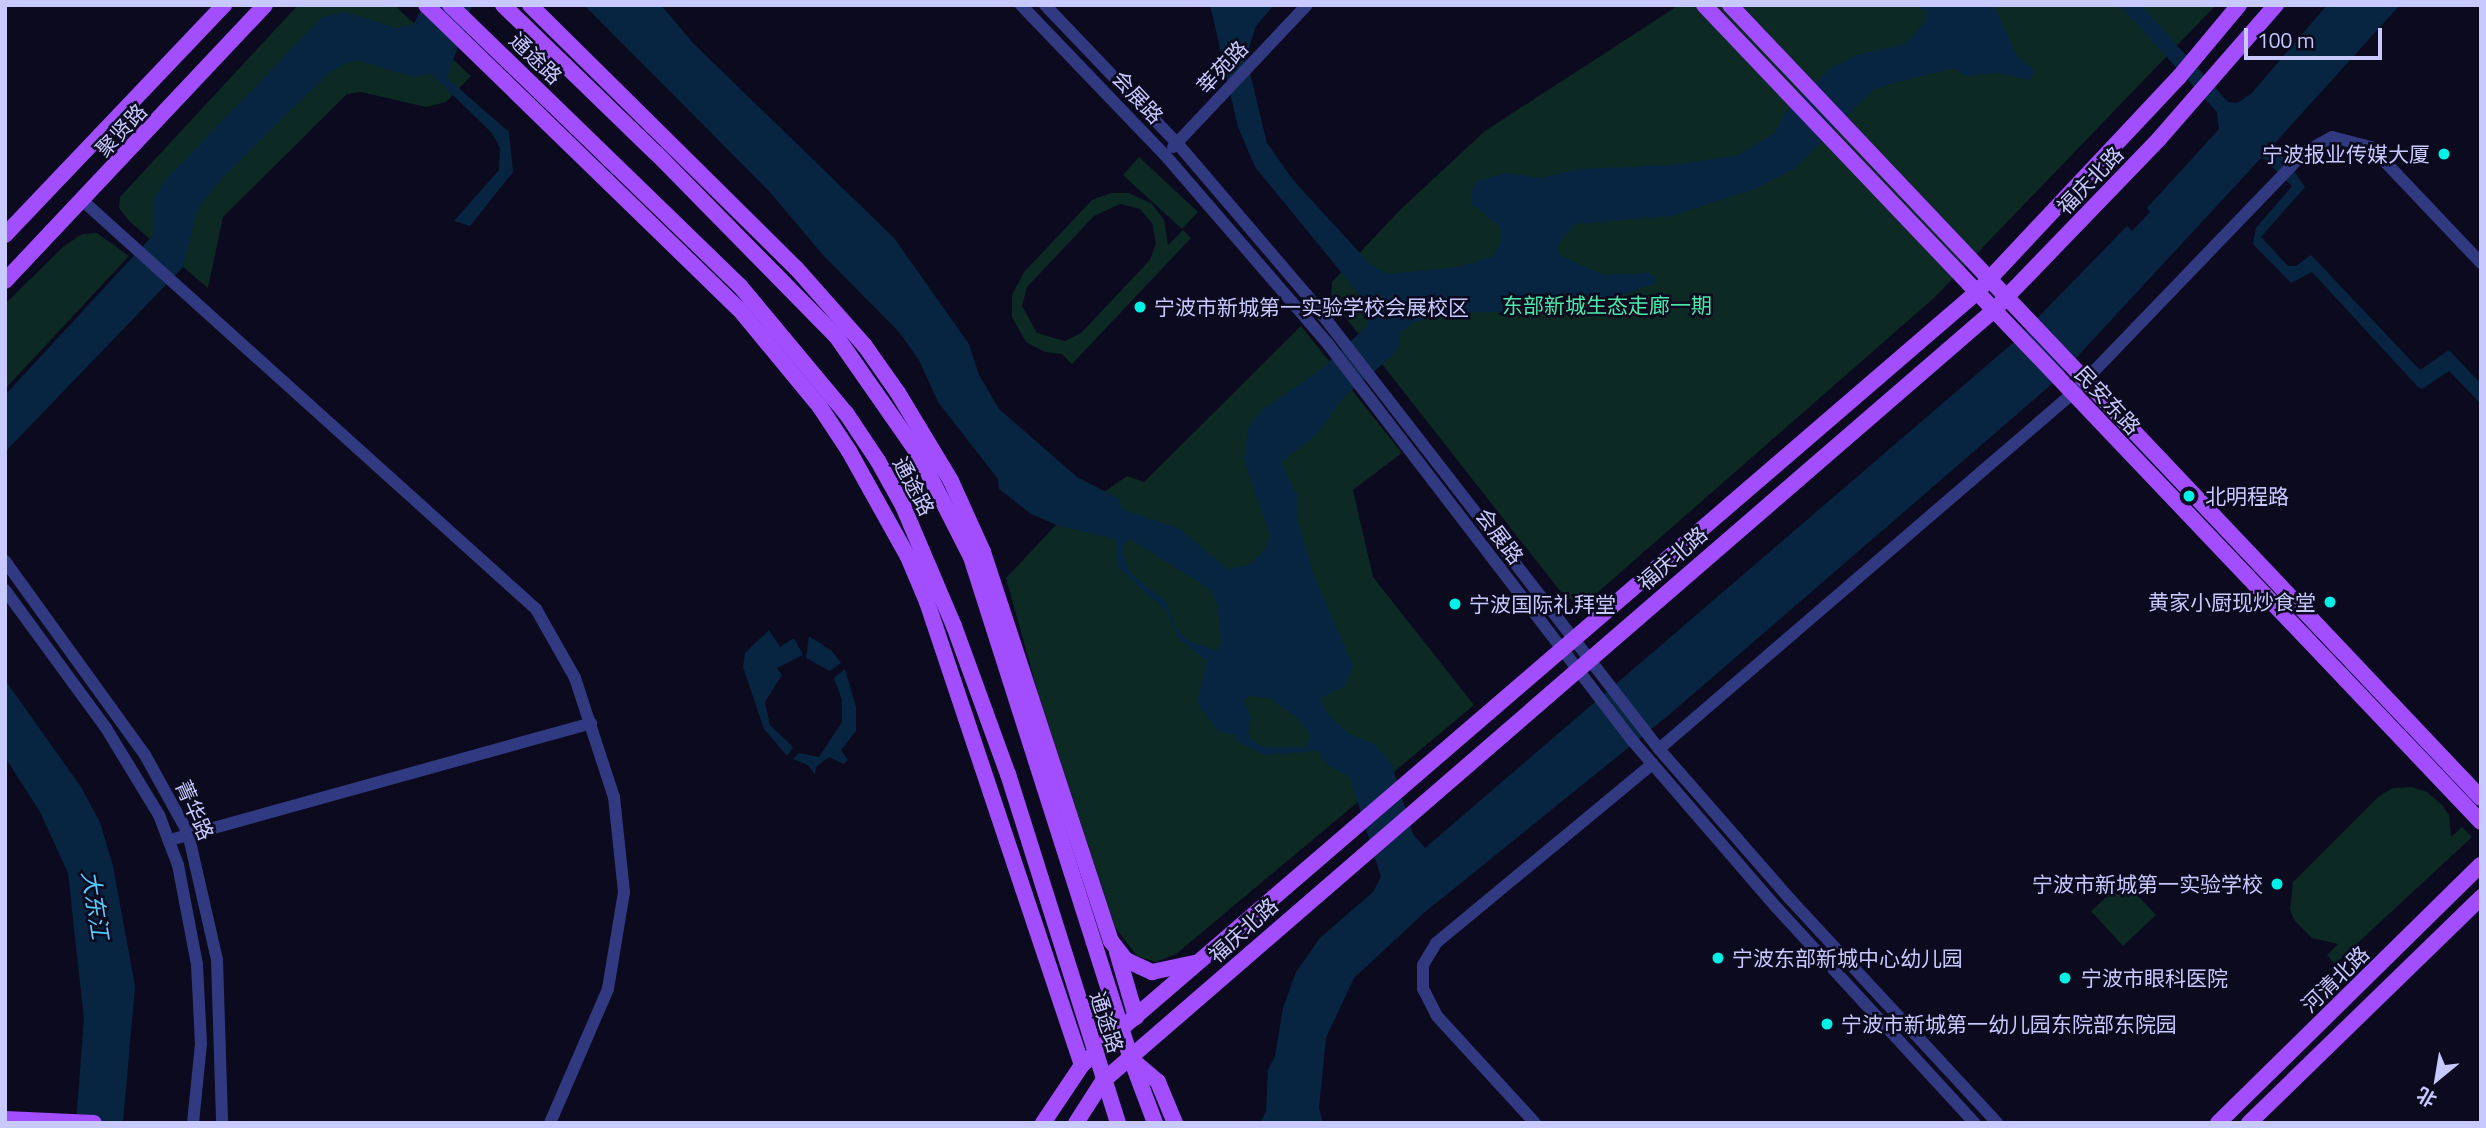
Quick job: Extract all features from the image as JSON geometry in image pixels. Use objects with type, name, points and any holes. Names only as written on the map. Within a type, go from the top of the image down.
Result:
[{"type":"main road","name":"聚贤路","points":[[5,235],[225,5]]},
{"type":"main road","name":"聚贤路","points":[[5,281],[265,5]]},
{"type":"main road","points":[[426,5],[739,309],[820,407],[856,461],[928,602],[1088,1059]]},
{"type":"main road","name":"通途路","points":[[450,5],[740,286],[846,413],[877,461],[935,577],[963,651],[1007,774],[1088,1059],[1103,1081],[1118,1123]]},
{"type":"main road","name":"通途路","points":[[503,5],[657,154],[836,336],[919,455],[971,557],[1131,1059],[1155,1123]]},
{"type":"main road","points":[[530,5],[796,268],[856,335],[898,393],[951,481],[983,552],[1117,950],[1136,1017]]},
{"type":"main road","name":"民安东路","points":[[1704,5],[2481,822]]},
{"type":"main road","name":"民安东路","points":[[1730,5],[2481,798]]},
{"type":"main road","name":"福庆北路","points":[[1043,1123],[1088,1059],[1122,1028],[1394,791],[1467,736],[1568,645],[1977,292],[2179,77],[2239,5]]},
{"type":"main road","name":"福庆北路","points":[[1076,1123],[1103,1081],[1365,850],[1994,310],[2159,139],[2276,5]]},
{"type":"main road","name":"河清北路","points":[[2218,1123],[2481,865]]},
{"type":"main road","name":"河清北路","points":[[2249,1123],[2481,897]]},
{"type":"main road","points":[[1117,950],[1138,967],[1152,972],[1203,960]]},
{"type":"main road","points":[[1131,1059],[1158,1083],[1175,1123]]},
{"type":"main road","points":[[5,1119],[94,1123]]},
{"type":"street","name":"会展路","points":[[1021,5],[1165,155],[1328,344],[1582,663],[1608,686],[1659,749],[1789,898],[1997,1123]]},
{"type":"street","name":"会展路","points":[[1045,5],[1177,143],[1340,335],[1378,382],[1568,645]]},
{"type":"street","name":"莘苑路","points":[[1165,155],[1307,5]]},
{"type":"street","points":[[1659,749],[2073,394],[2081,376],[2305,152],[2332,137],[2371,147],[2481,263]]},
{"type":"street","points":[[83,201],[536,609],[575,678],[614,797],[624,892],[608,989],[550,1123]]},
{"type":"street","name":"菁华路","points":[[5,561],[145,755],[188,833],[217,960],[222,1123]]},
{"type":"street","points":[[5,590],[106,728],[170,840],[197,965],[201,1044],[193,1123]]},
{"type":"street","name":"会展路","points":[[1582,663],[1597,695],[1652,764],[1975,1123]]},
{"type":"street","points":[[170,840],[590,723]]},
{"type":"street","points":[[1535,1123],[1437,1016],[1423,989],[1423,965],[1436,943],[1652,764]]},
{"type":"green space","points":[[298,5],[394,5],[471,76],[446,102],[426,107],[361,92],[347,94],[223,217],[208,288],[130,222],[119,208],[120,197]]},
{"type":"green space","name":"东部新城生态走廊一期","points":[[1679,5],[2216,5],[1935,297],[1589,600],[1576,603],[1560,591],[1331,299],[1332,282],[1401,209],[1485,131]]},
{"type":"green space","points":[[1139,157],[1198,212],[1182,229],[1123,175]]},
{"type":"green space","points":[[1111,193],[1129,193],[1152,204],[1164,220],[1168,245],[1183,230],[1191,238],[1072,364],[1062,354],[1045,352],[1026,342],[1012,317],[1012,295],[1024,272],[1092,200]],"holes":[[[1120,204],[1140,209],[1152,223],[1156,243],[1150,260],[1081,333],[1065,341],[1037,333],[1022,306],[1027,287],[1094,216]]]},
{"type":"green space","points":[[97,233],[129,256],[5,389],[5,304],[63,247],[82,234]]},
{"type":"green space","points":[[1301,326],[1402,453],[1353,490],[1373,577],[1474,705],[1176,954],[1156,962],[1137,956],[1115,927],[1038,693],[1006,578],[1054,527],[1127,476],[1144,482]]},
{"type":"green space","points":[[2411,787],[2427,792],[2442,805],[2449,815],[2451,837],[2462,827],[2472,837],[2335,964],[2327,955],[2338,944],[2312,938],[2295,921],[2290,910],[2293,882],[2378,797],[2393,788]]},
{"type":"green space","points":[[2124,881],[2156,915],[2123,946],[2091,911]]},
{"type":"water","points":[[423,5],[472,5],[447,78],[509,132],[513,172],[470,226],[454,221],[499,170],[500,148],[492,133],[431,74],[413,77],[360,61],[346,63],[328,74],[223,177],[198,208],[183,267],[5,452],[5,395],[154,234],[154,198],[168,177],[322,17],[345,12],[396,28],[414,24]]},
{"type":"water","points":[[584,5],[661,5],[693,43],[894,238],[969,344],[979,375],[999,409],[1077,477],[1118,498],[1122,509],[1178,528],[1228,569],[1249,565],[1265,550],[1270,535],[1244,460],[1248,428],[1262,410],[1320,370],[1367,326],[1371,314],[1359,294],[1255,167],[1238,127],[1210,5],[1274,5],[1256,26],[1246,57],[1267,143],[1293,180],[1370,264],[1387,274],[1459,267],[1493,256],[1501,241],[1500,227],[1472,204],[1471,192],[1477,181],[1505,173],[1542,178],[1579,169],[1673,165],[1739,155],[1774,133],[1786,112],[1829,69],[1857,55],[1905,44],[1926,21],[1926,12],[1917,5],[1994,5],[2017,56],[2034,70],[2031,80],[1996,73],[1966,76],[1954,68],[1890,84],[1873,90],[1795,168],[1758,188],[1672,216],[1575,224],[1561,240],[1557,251],[1563,257],[1604,275],[1649,273],[1656,278],[1654,284],[1580,310],[1440,313],[1413,323],[1401,332],[1399,347],[1392,356],[1345,396],[1315,436],[1281,462],[1297,495],[1297,517],[1312,570],[1353,666],[1345,686],[1321,698],[1324,709],[1346,732],[1376,745],[1392,765],[1413,834],[1425,848],[2014,342],[2127,226],[2132,231],[2150,212],[2147,208],[2219,129],[2217,112],[2119,5],[2141,5],[2228,102],[2237,103],[2251,94],[2327,5],[2400,5],[2275,143],[2305,187],[2261,237],[2288,266],[2296,266],[2311,255],[2420,370],[2449,350],[2481,384],[2481,404],[2449,371],[2422,389],[2418,387],[2312,272],[2291,283],[2253,244],[2256,228],[2292,186],[2262,157],[2052,384],[1670,714],[1425,912],[1354,978],[1326,1038],[1319,1108],[1323,1123],[1260,1123],[1266,1111],[1268,1070],[1275,1056],[1283,1008],[1296,972],[1320,938],[1373,892],[1381,877],[1350,778],[1324,762],[1318,751],[1264,755],[1237,741],[1235,735],[1218,731],[1197,703],[1207,661],[1178,639],[1166,611],[1117,567],[1116,539],[1059,526],[1031,514],[999,489],[998,479],[938,402],[919,360],[899,332],[823,255],[769,191]],"holes":[[[1130,539],[1210,589],[1217,603],[1220,631],[1221,644],[1216,650],[1189,641],[1176,628],[1166,602],[1130,572],[1124,556],[1124,544]],[[1250,696],[1269,698],[1296,717],[1308,731],[1310,739],[1306,747],[1263,747],[1253,741],[1248,734],[1251,717],[1244,700]]]},
{"type":"water","points":[[769,630],[780,647],[794,638],[803,655],[777,668],[782,675],[765,702],[770,725],[793,747],[787,756],[764,729],[743,667],[745,653]]},
{"type":"water","points":[[809,636],[832,651],[841,663],[830,671],[806,658]]},
{"type":"water","points":[[845,669],[856,707],[856,731],[841,750],[848,760],[844,764],[829,757],[816,767],[815,775],[808,765],[793,759],[799,753],[819,757],[842,722],[842,700],[834,678]]},
{"type":"water","name":"大东江","points":[[5,680],[81,787],[100,822],[113,866],[135,986],[123,1123],[76,1123],[84,1019],[68,873],[40,812],[5,757]]},
{"type":"place","name":"宁波报业传媒大厦","points":[[2444,154]]},
{"type":"place","name":"宁波市新城第一实验学校会展校区","points":[[1140,307]]},
{"type":"place","name":"北明程路","points":[[2189,496]]},
{"type":"place","name":"黄家小厨现炒食堂","points":[[2330,602]]},
{"type":"place","name":"宁波国际礼拜堂","points":[[1455,604]]},
{"type":"place","name":"宁波市新城第一实验学校","points":[[2277,884]]},
{"type":"place","name":"宁波东部新城中心幼儿园","points":[[1718,958]]},
{"type":"place","name":"宁波市眼科医院","points":[[2065,978]]},
{"type":"place","name":"宁波市新城第一幼儿园东院部东院园","points":[[1827,1024]]}]
